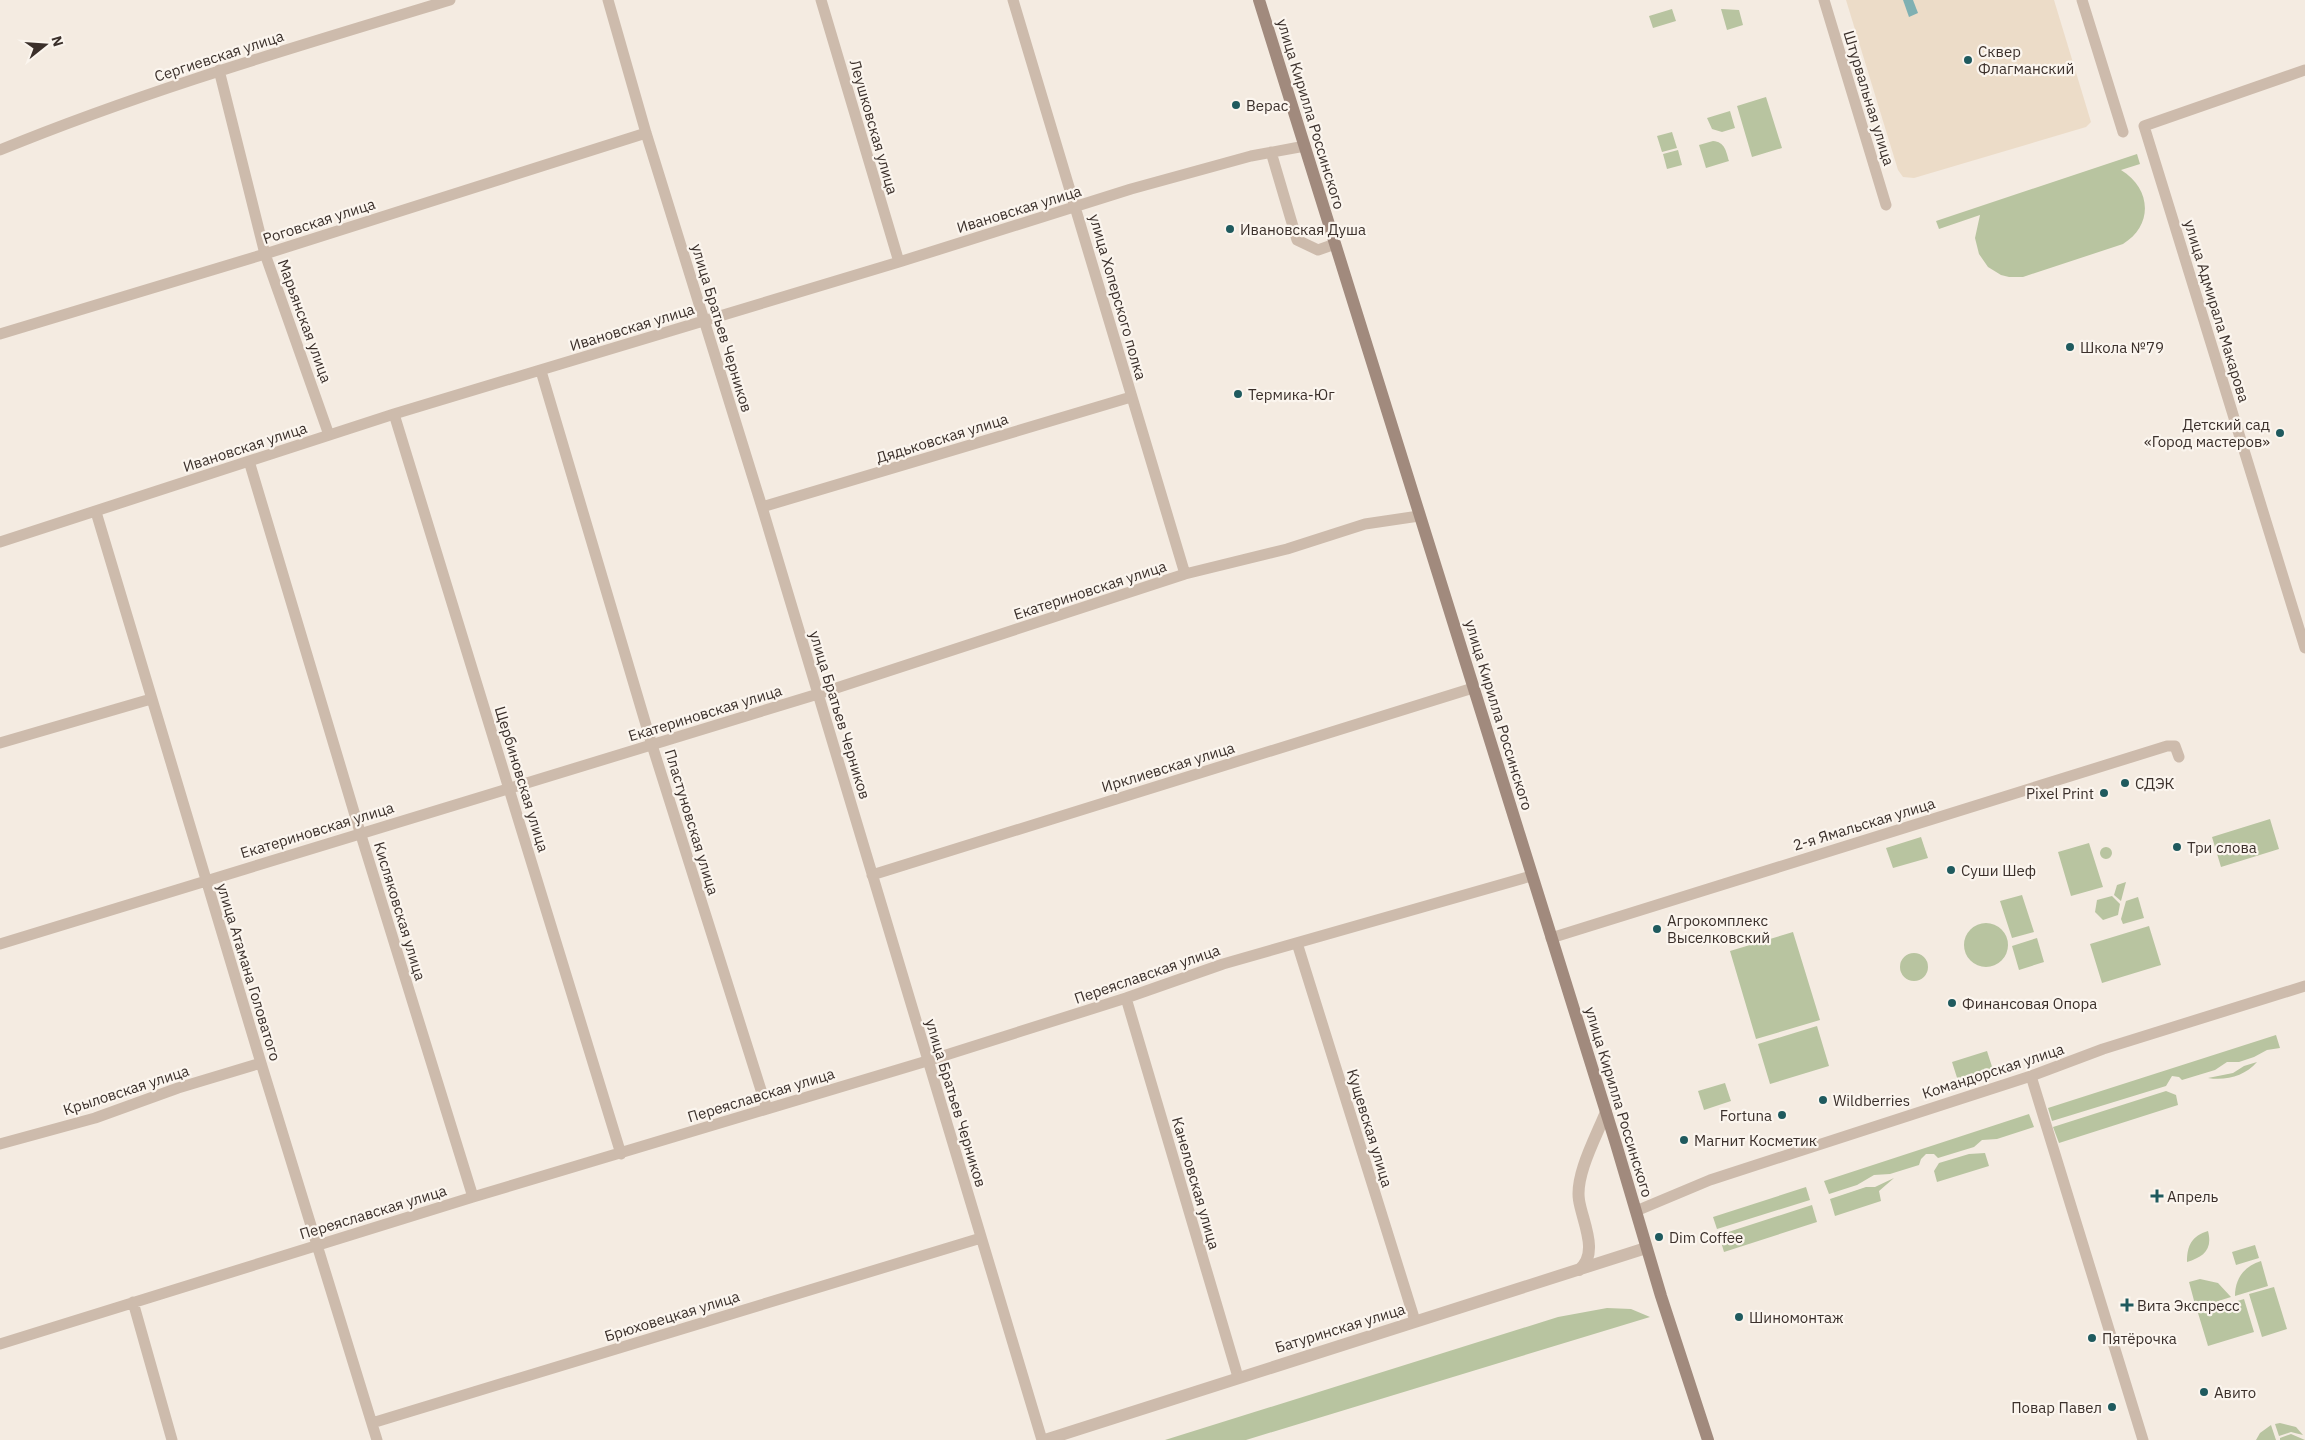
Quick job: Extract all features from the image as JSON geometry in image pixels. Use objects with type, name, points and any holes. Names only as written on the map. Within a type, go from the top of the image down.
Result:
[{"type":"main road","name":"улица Кирилла Россинского","points":[[1259,0],[1606,1112],[1646,1248],[1708,1440]]},
{"type":"street","name":"Сергиевская улица","points":[[0,150],[42,133],[219,70],[450,0]]},
{"type":"street","name":"улица Братьев Черников","points":[[608,0],[646,134],[762,507],[927,1061],[1043,1440]]},
{"type":"street","name":"Леушковская улица","points":[[821,0],[899,262]]},
{"type":"street","name":"улица Хоперского полка","points":[[1013,0],[1185,574]]},
{"type":"street","name":"Штурвальная улица","points":[[1824,0],[1886,205]]},
{"type":"street","points":[[2082,0],[2123,132]]},
{"type":"street","name":"Марьянская улица","points":[[219,70],[265,254],[330,435]]},
{"type":"street","name":"улица Адмирала Макарова","points":[[2305,70],[2144,126],[2305,648]]},
{"type":"street","name":"Роговская улица","points":[[0,334],[265,254],[646,134]]},
{"type":"street","name":"Ивановская улица","points":[[0,542],[394,414],[541,371],[1205,168],[1305,146]]},
{"type":"street","points":[[1271,152],[1297,240],[1318,250],[1335,244]]},
{"type":"street","name":"Пластуновская улица","points":[[541,371],[652,745],[767,1109]]},
{"type":"street","name":"Дядьковская улица","points":[[762,507],[1131,397]]},
{"type":"street","name":"Щербиновская улица","points":[[394,414],[621,1154]]},
{"type":"street","name":"Кисляковская улица","points":[[249,461],[360,832],[473,1197]]},
{"type":"street","name":"улица Атамана Головатого","points":[[96,512],[150,699],[377,1440]]},
{"type":"street","name":"Екатериновская улица","points":[[0,944],[360,832],[510,789],[818,694],[1185,574],[1287,549],[1366,524],[1419,516]]},
{"type":"street","name":"Ирклиевская улица","points":[[872,875],[1473,688]]},
{"type":"street","points":[[0,742],[150,699]]},
{"type":"street","name":"2-я Ямальская улица","points":[[1551,938],[2166,746],[2175,746],[2179,757]]},
{"type":"street","name":"Переяславская улица","points":[[0,1344],[473,1197],[927,1061],[1126,998],[1223,964],[1531,876]]},
{"type":"street","name":"Кущевская улица","points":[[1297,943],[1415,1322]]},
{"type":"street","name":"Командорская улица","points":[[1636,1211],[1710,1180],[2031,1076],[2103,1049],[2305,986]]},
{"type":"street","name":"Канеловская улица","points":[[1126,998],[1238,1377]]},
{"type":"street","name":"Крыловская улица","points":[[0,1144],[95,1118],[178,1088],[261,1063]]},
{"type":"street","points":[[2031,1076],[2143,1440]]},
{"type":"street","points":[[1578,1270],[1583,1266],[1588,1256],[1588,1244],[1578,1188],[1606,1112]]},
{"type":"street","name":"Брюховецкая улица","points":[[372,1423],[981,1238]]},
{"type":"street","name":"Батуринская улица","points":[[1043,1440],[1646,1248]]},
{"type":"street","points":[[133,1302],[172,1440]]},
{"type":"green space","points":[[1672,9],[1676,21],[1653,28],[1649,16]]},
{"type":"green space","points":[[1721,9],[1739,10],[1743,25],[1727,30]]},
{"type":"green space","points":[[1766,97],[1782,148],[1752,157],[1737,106]]},
{"type":"green space","points":[[1730,111],[1735,128],[1722,132],[1712,129],[1707,118]]},
{"type":"green space","points":[[1672,132],[1677,148],[1662,152],[1657,136]]},
{"type":"green space","points":[[1713,141],[1723,145],[1729,161],[1706,168],[1699,145]]},
{"type":"green space","points":[[1678,150],[1682,165],[1667,169],[1663,154]]},
{"type":"green space","points":[[2137,154],[2140,164],[2121,170],[2138,186],[2143,196],[2144,217],[2140,227],[2133,236],[2123,244],[2023,277],[2009,277],[2001,275],[1988,267],[1979,254],[1975,238],[1980,215],[1939,229],[1936,221]]},
{"type":"green space","points":[[2270,819],[2279,849],[2221,867],[2212,837]]},
{"type":"green space","points":[[1921,837],[1928,858],[1893,868],[1886,848]]},
{"type":"green space","points":[[2089,843],[2103,887],[2071,896],[2058,852]]},
{"type":"green space","points":[[2104,847],[2108,847],[2112,853],[2108,859],[2104,859],[2100,855],[2100,851]]},
{"type":"green space","points":[[2126,882],[2121,901],[2114,895],[2117,885]]},
{"type":"green space","points":[[2022,895],[2034,932],[2012,938],[2000,901]]},
{"type":"green space","points":[[2112,896],[2120,904],[2118,915],[2103,920],[2095,912],[2097,900]]},
{"type":"green space","points":[[2138,897],[2144,918],[2123,924],[2121,919],[2126,901]]},
{"type":"green space","points":[[1982,923],[1990,923],[2002,929],[2008,945],[2002,961],[1990,967],[1982,967],[1970,961],[1964,949],[1964,941],[1970,929]]},
{"type":"green space","points":[[2149,926],[2161,965],[2102,983],[2090,944]]},
{"type":"green space","points":[[1793,932],[1820,1020],[1756,1039],[1730,951]]},
{"type":"green space","points":[[2037,938],[2044,962],[2019,970],[2012,946]]},
{"type":"green space","points":[[1914,953],[1924,957],[1928,967],[1924,977],[1914,981],[1904,977],[1900,967],[1904,957]]},
{"type":"green space","points":[[1817,1026],[1829,1066],[1770,1084],[1758,1044]]},
{"type":"green space","points":[[2276,1035],[2280,1048],[2267,1050],[2239,1062],[2227,1062],[2215,1070],[2182,1080],[2179,1077],[2172,1076],[2166,1086],[2052,1121],[2048,1108]]},
{"type":"green space","points":[[1987,1051],[1995,1076],[1960,1087],[1952,1062]]},
{"type":"green space","points":[[2257,1062],[2247,1071],[2235,1076],[2222,1079],[2208,1078],[2233,1073],[2244,1066]]},
{"type":"green space","points":[[1725,1083],[1731,1101],[1704,1110],[1698,1091]]},
{"type":"green space","points":[[2166,1091],[2176,1095],[2178,1105],[2059,1143],[2053,1127]]},
{"type":"green space","points":[[2029,1114],[2034,1127],[1997,1139],[1982,1140],[1974,1147],[1938,1158],[1934,1154],[1926,1154],[1921,1159],[1919,1165],[1890,1174],[1874,1175],[1857,1185],[1829,1194],[1824,1181]]},
{"type":"green space","points":[[1985,1153],[1989,1166],[1937,1182],[1934,1171],[1939,1163],[1969,1154]]},
{"type":"green space","points":[[1894,1178],[1879,1191],[1881,1201],[1835,1216],[1830,1199],[1866,1187],[1875,1187]]},
{"type":"green space","points":[[1806,1187],[1810,1200],[1717,1229],[1713,1217]]},
{"type":"green space","points":[[1812,1205],[1817,1222],[1724,1252],[1719,1235]]},
{"type":"green space","points":[[2208,1231],[2208,1248],[2198,1258],[2187,1262],[2189,1246],[2194,1239]]},
{"type":"green space","points":[[2255,1245],[2259,1258],[2236,1265],[2232,1252]]},
{"type":"green space","points":[[2261,1261],[2268,1286],[2235,1296],[2235,1290],[2242,1274],[2250,1266]]},
{"type":"green space","points":[[2200,1279],[2218,1283],[2231,1297],[2196,1308],[2189,1282]]},
{"type":"green space","points":[[2274,1287],[2287,1329],[2262,1337],[2249,1294]]},
{"type":"green space","points":[[2244,1299],[2254,1332],[2208,1346],[2198,1313]]},
{"type":"green space","points":[[1607,1308],[1631,1309],[1650,1317],[1246,1440],[1165,1440],[1558,1317]]},
{"type":"green space","points":[[2280,1423],[2296,1427],[2303,1435],[2291,1432],[2279,1436],[2275,1424]]},
{"type":"green space","points":[[2271,1425],[2276,1440],[2256,1440],[2260,1433]]},
{"type":"green space","points":[[2291,1434],[2305,1440],[2280,1440],[2280,1438]]},
{"type":"shaded area","name":"Сквер Флагманский","points":[[1846,0],[2054,0],[2091,122],[2086,127],[1914,178],[1903,177],[1898,170]]},
{"type":"water","points":[[1903,0],[1913,0],[1918,13],[1909,17]]},
{"type":"place","name":"Сквер Флагманский","points":[[1968,60]]},
{"type":"place","name":"Верас","points":[[1236,105]]},
{"type":"place","name":"Ивановская Душа","points":[[1230,229]]},
{"type":"place","name":"Школа №79","points":[[2070,347]]},
{"type":"place","name":"Термика-Юг","points":[[1238,394]]},
{"type":"place","name":"Детский сад «Город мастеров»","points":[[2280,433]]},
{"type":"place","name":"СДЭК","points":[[2125,783]]},
{"type":"place","name":"Pixel Print","points":[[2104,793]]},
{"type":"place","name":"Три слова","points":[[2177,847]]},
{"type":"place","name":"Суши Шеф","points":[[1951,870]]},
{"type":"place","name":"Агрокомплекс Выселковский","points":[[1657,929]]},
{"type":"place","name":"Финансовая Опора","points":[[1952,1003]]},
{"type":"place","name":"Wildberries","points":[[1823,1100]]},
{"type":"place","name":"Fortuna","points":[[1782,1115]]},
{"type":"place","name":"Магнит Косметик","points":[[1684,1140]]},
{"type":"place","name":"Апрель","points":[[2157,1196]]},
{"type":"place","name":"Dim Coffee","points":[[1659,1237]]},
{"type":"place","name":"Вита Экспресс","points":[[2127,1305]]},
{"type":"place","name":"Шиномонтаж","points":[[1739,1317]]},
{"type":"place","name":"Пятёрочка","points":[[2092,1338]]},
{"type":"place","name":"Авито","points":[[2204,1392]]},
{"type":"place","name":"Повар Павел","points":[[2112,1407]]}]
